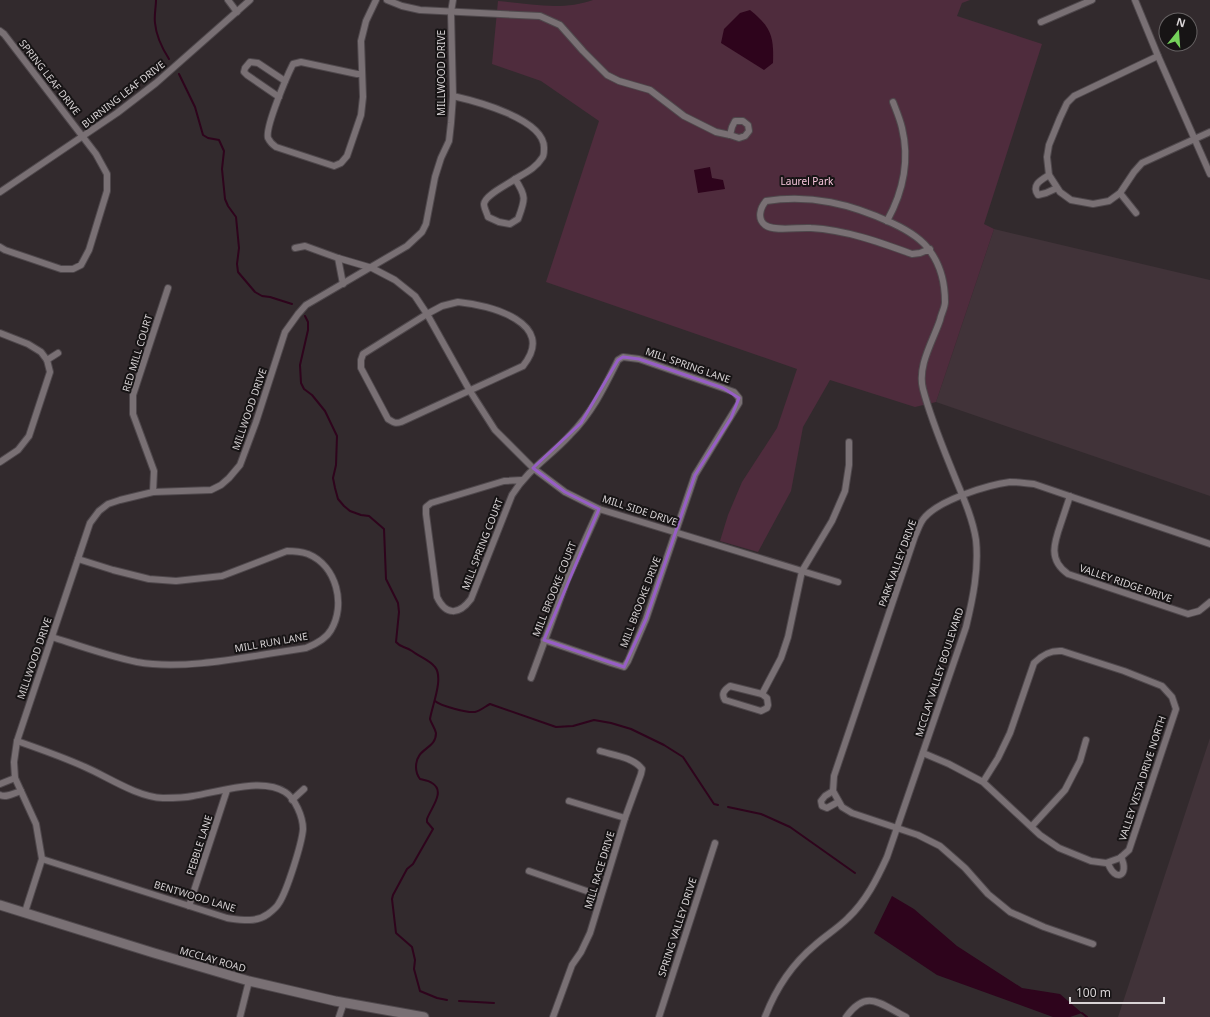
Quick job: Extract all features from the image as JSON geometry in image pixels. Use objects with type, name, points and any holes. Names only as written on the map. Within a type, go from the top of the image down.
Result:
[{"type":"main road","name":"MCCLAY ROAD","points":[[0,905],[249,981],[344,1002],[424,1017]]},
{"type":"street","points":[[228,0],[237,12]]},
{"type":"street","name":"BURNING LEAF DRIVE","points":[[0,192],[117,113],[156,83],[250,0]]},
{"type":"street","points":[[362,74],[329,69],[301,62],[293,64],[279,97],[268,131],[268,137],[271,143],[276,147],[334,166],[341,163],[347,156],[361,115],[363,97],[361,41],[366,21],[376,0]]},
{"type":"street","points":[[387,0],[412,9],[540,16],[557,23],[608,75],[619,81],[650,90],[684,116],[716,132],[730,135]]},
{"type":"street","name":"MILLWOOD DRIVE","points":[[25,912],[42,859],[36,824],[15,778],[14,762],[17,741],[90,523],[99,511],[108,504],[120,500],[154,492],[211,490],[229,478],[240,465],[256,422],[285,332],[295,317],[306,305],[372,268],[407,246],[422,232],[426,224],[436,177],[441,158],[448,141],[452,123],[453,96],[451,12],[453,0]]},
{"type":"street","points":[[1041,22],[1092,0]]},
{"type":"street","points":[[1135,0],[1210,174]]},
{"type":"street","name":"SPRING LEAF DRIVE","points":[[0,31],[4,34],[96,154],[107,174],[107,191],[90,250],[81,265],[73,269],[61,269],[1,250]]},
{"type":"street","points":[[1158,56],[1080,92],[1067,103],[1049,145],[1047,157],[1049,175],[1057,188],[1060,192],[1072,200],[1093,204],[1110,201],[1120,193],[1134,172],[1142,164],[1194,138],[1210,132]]},
{"type":"street","points":[[279,97],[246,75],[244,72],[245,68],[250,62],[258,64],[285,81]]},
{"type":"street","points":[[453,96],[479,102],[510,114],[540,135],[544,144],[543,158],[534,167],[490,194],[486,199],[484,205],[488,217],[510,224],[518,219],[525,196],[515,179]]},
{"type":"street","points":[[887,221],[905,175],[906,157],[902,129],[893,102]]},
{"type":"street","points":[[1049,175],[1035,186],[1035,191],[1038,195],[1057,188]]},
{"type":"street","points":[[1120,193],[1136,213]]},
{"type":"street","points":[[779,199],[830,201],[868,212],[887,221],[908,230],[930,249],[912,254],[841,231],[803,227],[771,228],[764,224],[761,220],[760,213],[761,206],[766,201],[779,199]]},
{"type":"street","name":"MILL SIDE DRIVE","points":[[295,248],[305,246],[372,268],[395,280],[414,296],[427,314],[470,391],[495,430],[533,468],[565,492],[599,509],[838,582]]},
{"type":"street","name":"MCCLAY VALLEY BOULEVARD","points":[[765,1017],[778,988],[789,970],[815,945],[848,919],[875,884],[888,857],[966,627],[973,598],[976,570],[976,540],[970,515],[932,416],[923,387],[923,367],[945,304],[942,276],[930,249]]},
{"type":"street","points":[[338,258],[343,284]]},
{"type":"street","name":"RED MILL COURT","points":[[154,492],[154,471],[133,414],[133,395],[168,288]]},
{"type":"street","points":[[458,302],[483,305],[514,317],[528,328],[532,339],[530,353],[523,366],[396,424],[388,419],[361,368],[361,360],[363,354],[427,314],[442,306],[458,302]]},
{"type":"street","points":[[0,333],[28,344],[41,352],[47,360],[50,372],[29,436],[18,450],[0,462]]},
{"type":"street","points":[[47,360],[58,353]]},
{"type":"street","name":"MILL SPRING LANE","points":[[533,468],[570,436],[581,423],[601,393],[618,360],[623,357],[640,359],[734,392],[739,398],[739,403],[695,475],[676,532]]},
{"type":"street","points":[[762,694],[781,658],[788,637],[802,571],[832,521],[845,491],[849,465],[849,442]]},
{"type":"street","name":"MILL SPRING COURT","points":[[522,480],[504,480],[431,503],[426,507],[438,597],[443,607],[448,610],[452,612],[460,610],[471,599],[512,495],[522,480],[533,468]]},
{"type":"street","name":"PARK VALLEY DRIVE","points":[[833,791],[834,776],[919,527],[923,518],[934,508],[963,495],[987,487],[1010,482],[1034,484],[1210,544]]},
{"type":"street","name":"VALLEY RIDGE DRIVE","points":[[1070,496],[1055,542],[1054,552],[1058,564],[1068,574],[1188,614],[1199,612],[1210,602]]},
{"type":"street","name":"MILL BROOKE COURT","points":[[531,678],[567,580],[599,509]]},
{"type":"street","name":"MILL BROOKE DRIVE","points":[[544,640],[611,664],[624,667],[646,619],[676,532]]},
{"type":"street","name":"MILL RUN LANE","points":[[52,637],[100,654],[138,662],[170,664],[204,662],[306,648],[320,642],[331,631],[338,611],[338,597],[335,583],[330,572],[318,560],[308,554],[287,551],[222,576],[176,581],[148,579],[78,559]]},
{"type":"street","name":"VALLEY VISTA DRIVE NORTH","points":[[983,782],[998,758],[1010,733],[1034,663],[1045,654],[1062,651],[1124,671],[1162,686],[1172,698],[1176,709],[1129,850],[1121,857]]},
{"type":"street","points":[[730,686],[762,694],[768,698],[768,705],[767,708],[760,711],[725,700],[723,695],[726,688],[730,686]]},
{"type":"street","points":[[1032,826],[1066,790],[1080,761],[1086,740]]},
{"type":"street","name":"BENTWOOD LANE","points":[[17,741],[84,766],[139,792],[162,798],[191,797],[252,786],[266,786],[287,793],[298,808],[302,817],[303,828],[301,840],[286,888],[279,904],[267,915],[248,921],[228,918],[42,859]]},
{"type":"street","name":"MILL RACE DRIVE","points":[[553,1017],[572,965],[587,941],[642,769],[639,765],[632,761],[600,751]]},
{"type":"street","points":[[923,753],[950,764],[983,782],[1045,839],[1059,848],[1099,863],[1108,863],[1121,857],[1125,867],[1124,872],[1116,875],[1113,873],[1108,863]]},
{"type":"street","points":[[0,784],[15,778]]},
{"type":"street","points":[[292,800],[304,789]]},
{"type":"street","name":"PEBBLE LANE","points":[[189,906],[227,790]]},
{"type":"street","points":[[0,795],[3,797],[21,791]]},
{"type":"street","points":[[838,802],[827,808],[822,806],[821,801],[825,796],[833,791],[842,807],[852,813],[897,828],[940,846],[965,868],[988,894],[1010,912],[1044,927],[1093,944]]},
{"type":"street","points":[[568,801],[626,818]]},
{"type":"street","name":"SPRING VALLEY DRIVE","points":[[659,1017],[715,843]]},
{"type":"street","points":[[529,871],[601,896]]},
{"type":"street","points":[[240,1017],[249,981]]},
{"type":"street","points":[[846,1017],[861,1001],[868,1000],[875,1001],[906,1017]]},
{"type":"street","points":[[339,1017],[344,1002]]},
{"type":"highlighted area","points":[[623,357],[639,359],[723,388],[739,398],[731,418],[695,475],[646,619],[624,667],[544,640],[599,509],[565,492],[533,468],[581,423],[618,360]]},
{"type":"shaded area","points":[[750,10],[767,27],[772,39],[773,63],[764,70],[721,43],[724,29],[740,13]]},
{"type":"shaded area","points":[[710,167],[712,178],[723,180],[725,189],[698,193],[694,170]]},
{"type":"shaded area","points":[[994,229],[1210,280],[1210,496],[936,402]]},
{"type":"shaded area","points":[[1210,738],[1210,1017],[1118,1017],[1128,987]]},
{"type":"shaded area","points":[[892,896],[914,909],[957,946],[1022,988],[1060,994],[1082,1013],[1070,1017],[1053,1017],[937,975],[874,933]]},
{"type":"green space","name":"Laurel Park","points":[[593,0],[970,0],[962,3],[957,16],[1042,44],[984,224],[994,229],[936,402],[915,407],[830,380],[803,427],[791,491],[758,552],[720,541],[728,515],[742,482],[777,428],[797,369],[546,282],[599,121],[541,81],[492,64],[498,1],[558,6]]},
{"type":"waterway","points":[[156,0],[156,28],[160,41],[169,59]]},
{"type":"waterway","points":[[179,74],[195,107],[203,135],[208,138],[219,140],[224,151],[222,169],[225,199],[236,217],[239,248],[237,264],[238,272],[255,292],[262,296],[292,304]]},
{"type":"waterway","points":[[305,316],[308,322],[308,330],[300,365],[301,383],[304,389],[312,395],[325,411],[337,436],[336,465],[333,478],[338,499],[350,511],[369,516],[384,529],[386,579],[398,603],[399,612],[396,642],[430,662],[435,667],[437,672],[437,692],[430,719],[435,729],[435,739],[433,743],[419,756],[416,767],[420,779],[432,783],[438,790],[438,795],[427,819],[427,822],[433,829],[413,864],[407,869],[392,899],[396,933],[412,947],[415,960],[414,969],[420,991],[437,998],[447,1000]]},
{"type":"waterway","points":[[435,701],[448,707],[471,712],[479,711],[490,704],[556,727],[573,726],[594,720],[631,729],[664,745],[683,757],[714,804],[718,805]]},
{"type":"waterway","points":[[728,807],[761,814],[790,827],[855,873]]},
{"type":"waterway","points":[[459,1001],[494,1003]]},
{"type":"waterway","points":[[1082,1013],[1087,1017]]}]
